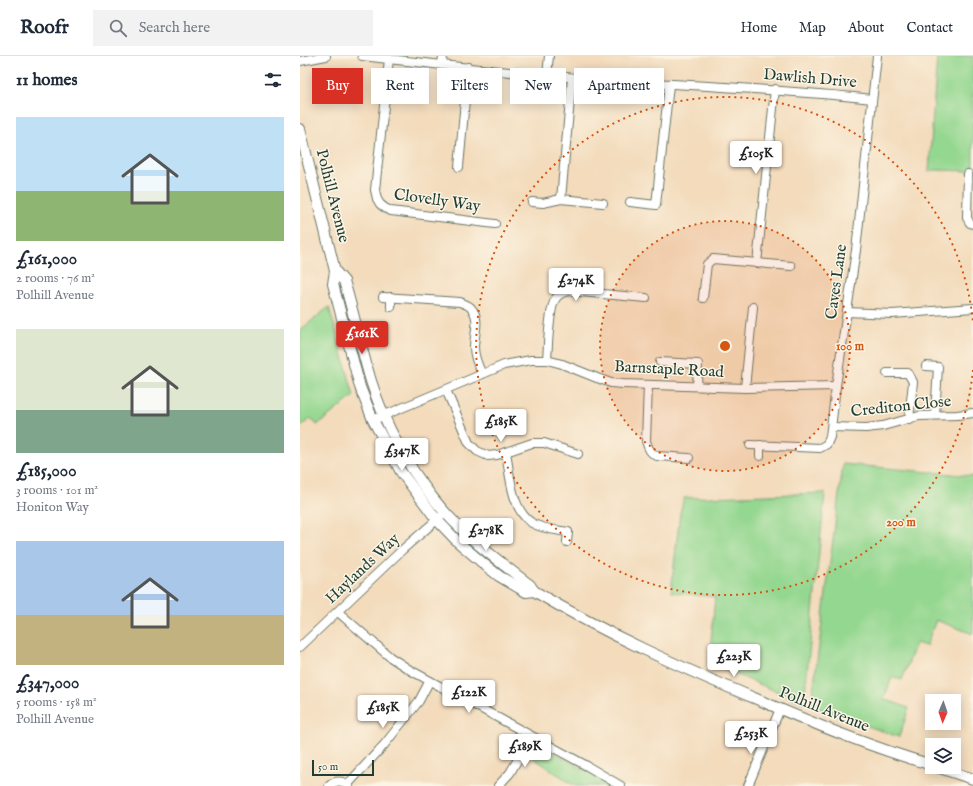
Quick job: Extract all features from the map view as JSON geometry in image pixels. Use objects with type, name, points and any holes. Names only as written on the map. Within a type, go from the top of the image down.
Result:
[{"type":"street","points":[[300,61],[326,56]]},
{"type":"street","name":"Dawlish Drive","points":[[362,56],[390,59],[442,60],[468,67],[510,71]]},
{"type":"street","points":[[548,68],[549,56]]},
{"type":"street","name":"Caves Lane","points":[[750,445],[820,448],[827,444],[830,437],[856,250],[877,56]]},
{"type":"street","name":"Clovelly Way","points":[[390,59],[375,190],[380,204],[385,208],[400,213],[495,224]]},
{"type":"street","points":[[459,167],[468,67]]},
{"type":"street","name":"Dawlish Drive","points":[[566,77],[775,89],[872,99]]},
{"type":"street","points":[[561,199],[572,78]]},
{"type":"street","points":[[630,202],[656,205],[669,84]]},
{"type":"street","points":[[757,263],[775,89]]},
{"type":"street","name":"Polhill Avenue","points":[[300,129],[335,271],[333,284],[360,387],[373,420],[401,472],[436,520],[485,566],[526,592],[534,592],[611,634],[709,679],[780,709],[902,757],[925,764]]},
{"type":"street","points":[[968,174],[970,200],[968,218],[970,223],[973,224]]},
{"type":"street","points":[[532,202],[543,203],[561,199],[603,203]]},
{"type":"street","points":[[703,298],[707,264],[713,259],[791,266]]},
{"type":"street","name":"Polhill Avenue","points":[[335,271],[344,281],[372,382],[384,415],[411,467],[433,499],[445,512],[484,550],[530,585],[534,592]]},
{"type":"street","points":[[547,360],[552,309],[555,299],[561,293],[570,291],[646,298]]},
{"type":"street","points":[[391,307],[387,297],[460,302],[470,307],[475,314],[476,322],[474,348],[475,359],[482,374]]},
{"type":"street","points":[[745,388],[753,307]]},
{"type":"street","points":[[847,312],[892,314],[973,308]]},
{"type":"street","name":"Barnstaple Road","points":[[373,420],[504,365],[531,360],[547,360],[562,364],[611,382],[648,385],[745,388],[836,386]]},
{"type":"street","points":[[660,362],[698,364],[696,386]]},
{"type":"street","points":[[926,366],[938,367],[935,415]]},
{"type":"street","points":[[887,373],[908,373],[913,382],[909,419]]},
{"type":"street","points":[[648,385],[646,441],[648,449],[652,454],[657,456],[690,458]]},
{"type":"street","points":[[446,390],[469,443],[488,456],[497,455],[532,443],[544,443],[578,454]]},
{"type":"street","name":"Crediton Close","points":[[832,426],[866,428],[883,426],[919,416],[973,413]]},
{"type":"street","points":[[760,445],[760,456]]},
{"type":"street","points":[[506,452],[515,502],[522,514],[532,523],[545,528],[568,532],[567,542]]},
{"type":"street","name":"Haylands Way","points":[[300,647],[402,550],[445,512]]},
{"type":"street","points":[[338,612],[390,657],[429,682],[621,786]]},
{"type":"street","points":[[329,786],[334,782],[342,781],[348,785],[384,745],[419,702],[429,682]]},
{"type":"street","points":[[748,786],[780,709]]},
{"type":"street","points":[[498,786],[510,773],[531,736]]},
{"type":"street","points":[[958,774],[973,779]]},
{"type":"green space","points":[[937,56],[973,56],[973,171],[933,170],[929,172]]},
{"type":"green space","points":[[329,307],[354,396],[317,425],[311,418],[300,427],[300,330]]},
{"type":"green space","points":[[843,464],[973,476],[973,634],[936,620],[926,646],[916,643],[902,680],[892,677],[884,699],[909,708],[899,737],[811,706]]},
{"type":"green space","points":[[825,493],[804,703],[709,663],[715,597],[671,592],[680,513],[684,498]]},
{"type":"green space","points":[[537,746],[545,748],[615,786],[575,786],[526,753],[529,749]]}]
